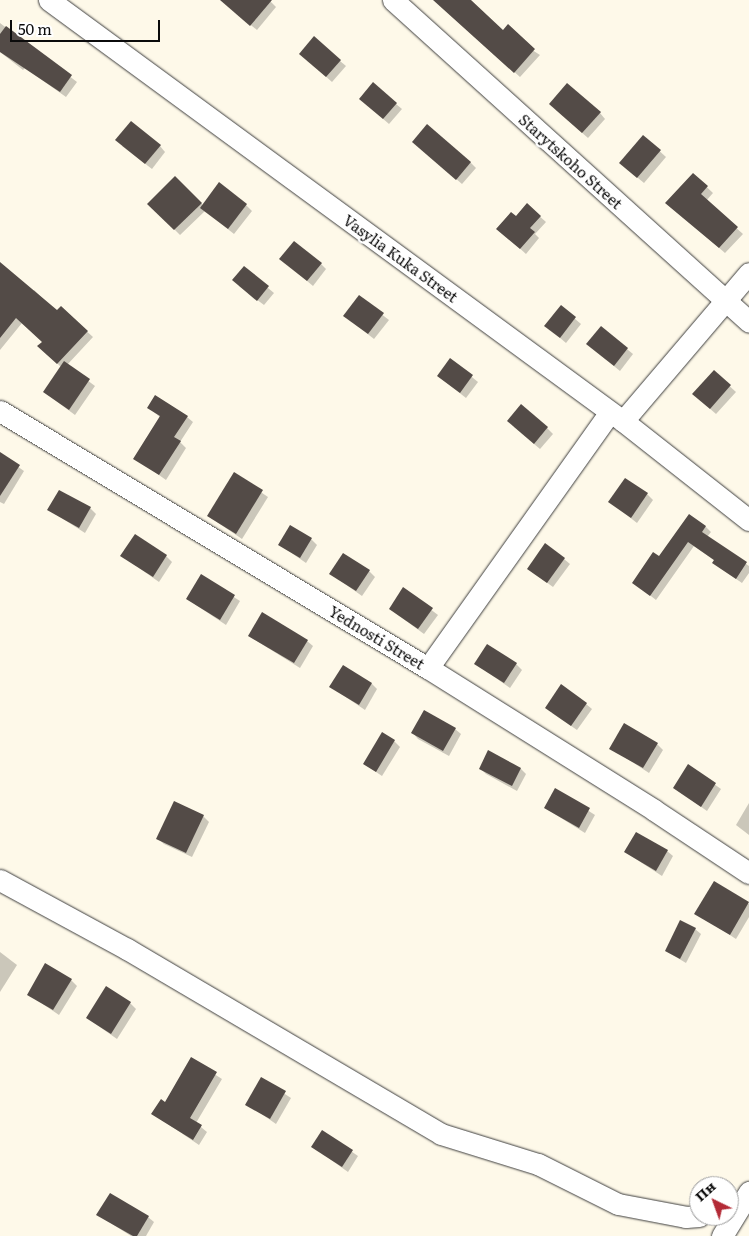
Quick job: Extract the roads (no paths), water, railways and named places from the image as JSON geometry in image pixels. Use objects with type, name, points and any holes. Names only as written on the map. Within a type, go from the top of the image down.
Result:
[{"type":"street","name":"Vasylia Kuka Street","points":[[50,0],[617,417],[749,520]]},
{"type":"street","name":"Starytskoho Street","points":[[393,0],[749,322]]},
{"type":"street","points":[[428,668],[617,417],[726,301],[749,273]]},
{"type":"street","name":"Yednosti Street","points":[[0,411],[428,668],[654,810],[749,873]]},
{"type":"street","points":[[0,880],[127,950],[441,1134],[538,1164],[618,1204],[689,1218]]},
{"type":"street","points":[[739,1204],[749,1192]]}]
